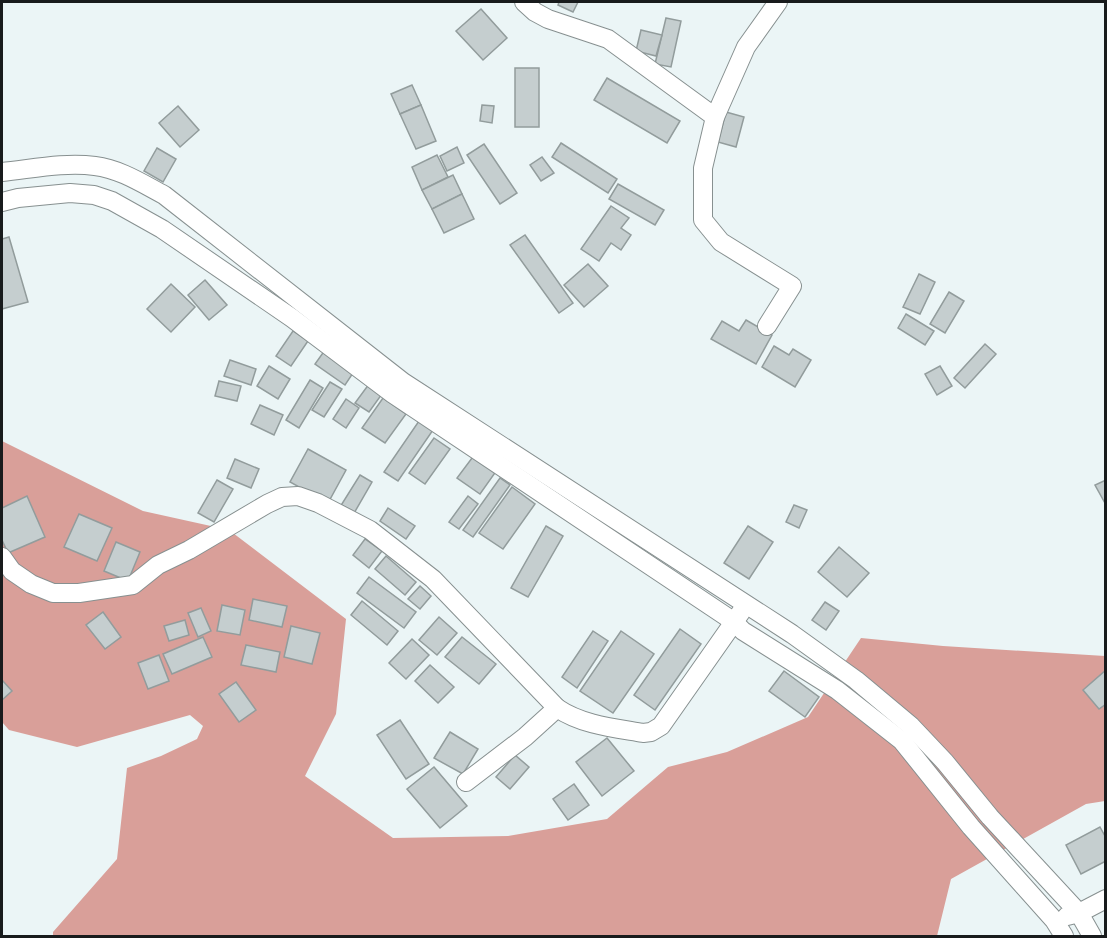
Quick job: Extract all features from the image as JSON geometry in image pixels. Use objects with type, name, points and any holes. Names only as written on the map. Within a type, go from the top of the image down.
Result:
[{"type":"street","points":[[524,2],[535,12],[548,19],[608,39],[715,117]]},
{"type":"street","points":[[767,326],[792,286],[721,242],[703,220],[703,168],[715,117],[746,47],[778,2]]},
{"type":"street","points":[[2,172],[64,165],[96,166],[128,176],[164,195],[403,382],[792,634],[856,680],[911,726],[945,762],[990,817],[1079,913],[1092,936]]},
{"type":"street","points":[[2,202],[18,198],[70,193],[94,195],[112,201],[154,224],[292,318],[393,394],[733,621],[743,631],[837,690],[902,741],[971,827],[1054,920],[1064,936]]},
{"type":"street","points":[[2,557],[12,572],[31,584],[53,593],[79,594],[132,585],[158,566],[267,504],[282,497],[298,496],[318,503],[370,530],[433,579],[557,708],[572,718],[643,734],[661,726],[746,605]]},
{"type":"street","points":[[466,782],[525,737],[557,708]]},
{"type":"street","points":[[1054,920],[1079,913],[1106,899]]},
{"type":"shaded area","points":[[2,441],[143,511],[229,530],[346,619],[336,714],[305,776],[393,838],[508,836],[607,819],[668,767],[727,752],[808,717],[861,638],[943,646],[1105,656],[1105,801],[1086,804],[951,879],[937,936],[53,936],[53,932],[117,859],[127,768],[161,756],[197,739],[203,726],[190,715],[77,747],[9,730],[2,722]]},
{"type":"building","points":[[559,2],[578,2],[573,12],[558,5]]},
{"type":"building","points":[[481,9],[507,38],[483,60],[456,31]]},
{"type":"building","points":[[666,18],[681,21],[671,67],[655,64]]},
{"type":"building","points":[[641,30],[662,35],[656,56],[636,51]]},
{"type":"building","points":[[515,68],[539,68],[539,127],[515,127]]},
{"type":"building","points":[[607,78],[680,121],[667,143],[594,100]]},
{"type":"building","points":[[412,85],[421,105],[400,114],[391,94]]},
{"type":"building","points":[[421,105],[436,141],[416,149],[400,114]]},
{"type":"building","points":[[482,105],[494,106],[492,123],[480,121]]},
{"type":"building","points":[[178,106],[199,130],[180,147],[159,123]]},
{"type":"building","points":[[726,112],[744,117],[736,147],[718,142]]},
{"type":"building","points":[[561,143],[617,179],[608,193],[552,157]]},
{"type":"building","points":[[484,144],[517,193],[500,204],[467,155]]},
{"type":"building","points":[[457,147],[464,163],[447,171],[440,156]]},
{"type":"building","points":[[157,148],[176,159],[163,182],[144,171]]},
{"type":"building","points":[[437,155],[448,177],[422,190],[412,167]]},
{"type":"building","points":[[542,157],[554,173],[541,181],[530,165]]},
{"type":"building","points":[[453,175],[462,194],[432,209],[422,190]]},
{"type":"building","points":[[618,184],[664,210],[655,225],[609,199]]},
{"type":"building","points":[[462,194],[474,219],[444,233],[432,209]]},
{"type":"building","points":[[611,206],[629,218],[621,228],[631,235],[621,250],[611,243],[599,261],[581,249]]},
{"type":"building","points":[[525,235],[573,303],[559,313],[510,245]]},
{"type":"building","points":[[9,237],[28,302],[2,309],[2,239]]},
{"type":"building","points":[[588,264],[608,286],[584,307],[564,285]]},
{"type":"building","points":[[919,274],[935,282],[920,314],[903,307]]},
{"type":"building","points":[[205,280],[227,305],[209,320],[188,295]]},
{"type":"building","points":[[171,284],[195,307],[171,332],[147,309]]},
{"type":"building","points":[[949,292],[964,301],[945,333],[930,324]]},
{"type":"building","points":[[906,314],[934,331],[925,345],[898,328]]},
{"type":"building","points":[[746,320],[772,335],[756,364],[711,339],[722,321],[739,331]]},
{"type":"building","points":[[293,331],[308,341],[291,366],[276,356]]},
{"type":"building","points":[[985,344],[996,354],[965,388],[954,378]]},
{"type":"building","points":[[774,346],[789,355],[793,349],[811,360],[795,387],[762,367]]},
{"type":"building","points":[[325,350],[355,370],[345,385],[315,364]]},
{"type":"building","points":[[230,360],[256,369],[251,385],[224,376]]},
{"type":"building","points":[[269,366],[290,379],[278,399],[257,386]]},
{"type":"building","points":[[940,366],[952,386],[937,395],[925,374]]},
{"type":"building","points":[[310,380],[323,388],[299,428],[286,420]]},
{"type":"building","points":[[219,381],[241,386],[237,401],[215,396]]},
{"type":"building","points":[[330,382],[342,389],[324,417],[312,410]]},
{"type":"building","points":[[369,384],[382,394],[369,412],[355,403]]},
{"type":"building","points":[[383,398],[406,414],[385,443],[362,428]]},
{"type":"building","points":[[346,399],[359,408],[346,428],[333,419]]},
{"type":"building","points":[[260,405],[283,415],[274,435],[251,424]]},
{"type":"building","points":[[419,421],[433,430],[398,481],[384,472]]},
{"type":"building","points":[[434,438],[450,449],[425,484],[409,473]]},
{"type":"building","points":[[308,449],[346,470],[328,503],[290,482]]},
{"type":"building","points":[[475,454],[497,470],[480,494],[457,478]]},
{"type":"building","points":[[235,459],[259,469],[251,488],[227,478]]},
{"type":"building","points":[[360,475],[372,482],[353,515],[340,507]]},
{"type":"building","points":[[500,478],[510,485],[473,537],[463,530]]},
{"type":"building","points":[[217,480],[233,489],[214,522],[198,513]]},
{"type":"building","points":[[1106,480],[1106,505],[1095,485]]},
{"type":"building","points":[[512,487],[535,504],[503,549],[479,533]]},
{"type":"building","points":[[27,496],[45,537],[8,553],[2,540],[2,508]]},
{"type":"building","points":[[468,496],[478,504],[459,529],[449,522]]},
{"type":"building","points":[[794,505],[807,510],[799,528],[786,522]]},
{"type":"building","points":[[388,508],[415,526],[406,539],[380,521]]},
{"type":"building","points":[[79,514],[112,528],[97,561],[64,547]]},
{"type":"building","points":[[546,526],[563,536],[528,597],[511,588]]},
{"type":"building","points":[[748,526],[773,542],[749,579],[724,563]]},
{"type":"building","points":[[365,539],[382,551],[369,568],[353,555]]},
{"type":"building","points":[[116,542],[140,552],[128,581],[104,571]]},
{"type":"building","points":[[839,547],[869,573],[847,597],[818,572]]},
{"type":"building","points":[[386,556],[416,582],[405,595],[375,569]]},
{"type":"building","points":[[369,577],[416,612],[404,628],[357,593]]},
{"type":"building","points":[[420,586],[431,596],[420,609],[408,599]]},
{"type":"building","points":[[253,599],[287,606],[282,627],[249,620]]},
{"type":"building","points":[[362,601],[398,631],[387,645],[351,615]]},
{"type":"building","points":[[825,602],[839,611],[826,630],[812,620]]},
{"type":"building","points":[[222,605],[245,610],[240,635],[217,631]]},
{"type":"building","points":[[201,608],[211,631],[198,637],[188,613]]},
{"type":"building","points":[[103,612],[121,637],[105,649],[86,625]]},
{"type":"building","points":[[439,617],[457,633],[437,655],[419,640]]},
{"type":"building","points":[[185,620],[189,635],[169,641],[164,626]]},
{"type":"building","points":[[291,626],[320,633],[312,664],[284,657]]},
{"type":"building","points":[[680,629],[701,644],[655,710],[634,695]]},
{"type":"building","points":[[593,631],[608,641],[577,688],[562,677]]},
{"type":"building","points":[[621,631],[654,654],[613,713],[580,691]]},
{"type":"building","points":[[203,637],[212,657],[172,674],[163,654]]},
{"type":"building","points":[[462,637],[496,664],[479,684],[445,657]]},
{"type":"building","points":[[412,639],[429,655],[406,679],[389,663]]},
{"type":"building","points":[[246,645],[280,652],[276,672],[241,665]]},
{"type":"building","points":[[159,655],[169,681],[148,689],[138,663]]},
{"type":"building","points":[[430,665],[454,687],[438,703],[415,681]]},
{"type":"building","points":[[1106,670],[1106,704],[1099,709],[1083,690]]},
{"type":"building","points":[[784,671],[819,697],[805,717],[769,691]]},
{"type":"building","points":[[2,680],[12,691],[2,700]]},
{"type":"building","points":[[236,682],[256,710],[239,722],[219,694]]},
{"type":"building","points":[[400,720],[429,764],[406,779],[377,735]]},
{"type":"building","points":[[450,732],[478,749],[463,774],[434,758]]},
{"type":"building","points":[[607,738],[634,771],[602,796],[576,762]]},
{"type":"building","points":[[515,755],[529,767],[510,789],[496,777]]},
{"type":"building","points":[[434,767],[467,806],[440,828],[407,789]]},
{"type":"building","points":[[574,784],[589,805],[568,820],[553,799]]},
{"type":"building","points":[[1100,827],[1106,838],[1106,861],[1081,874],[1066,845]]}]
